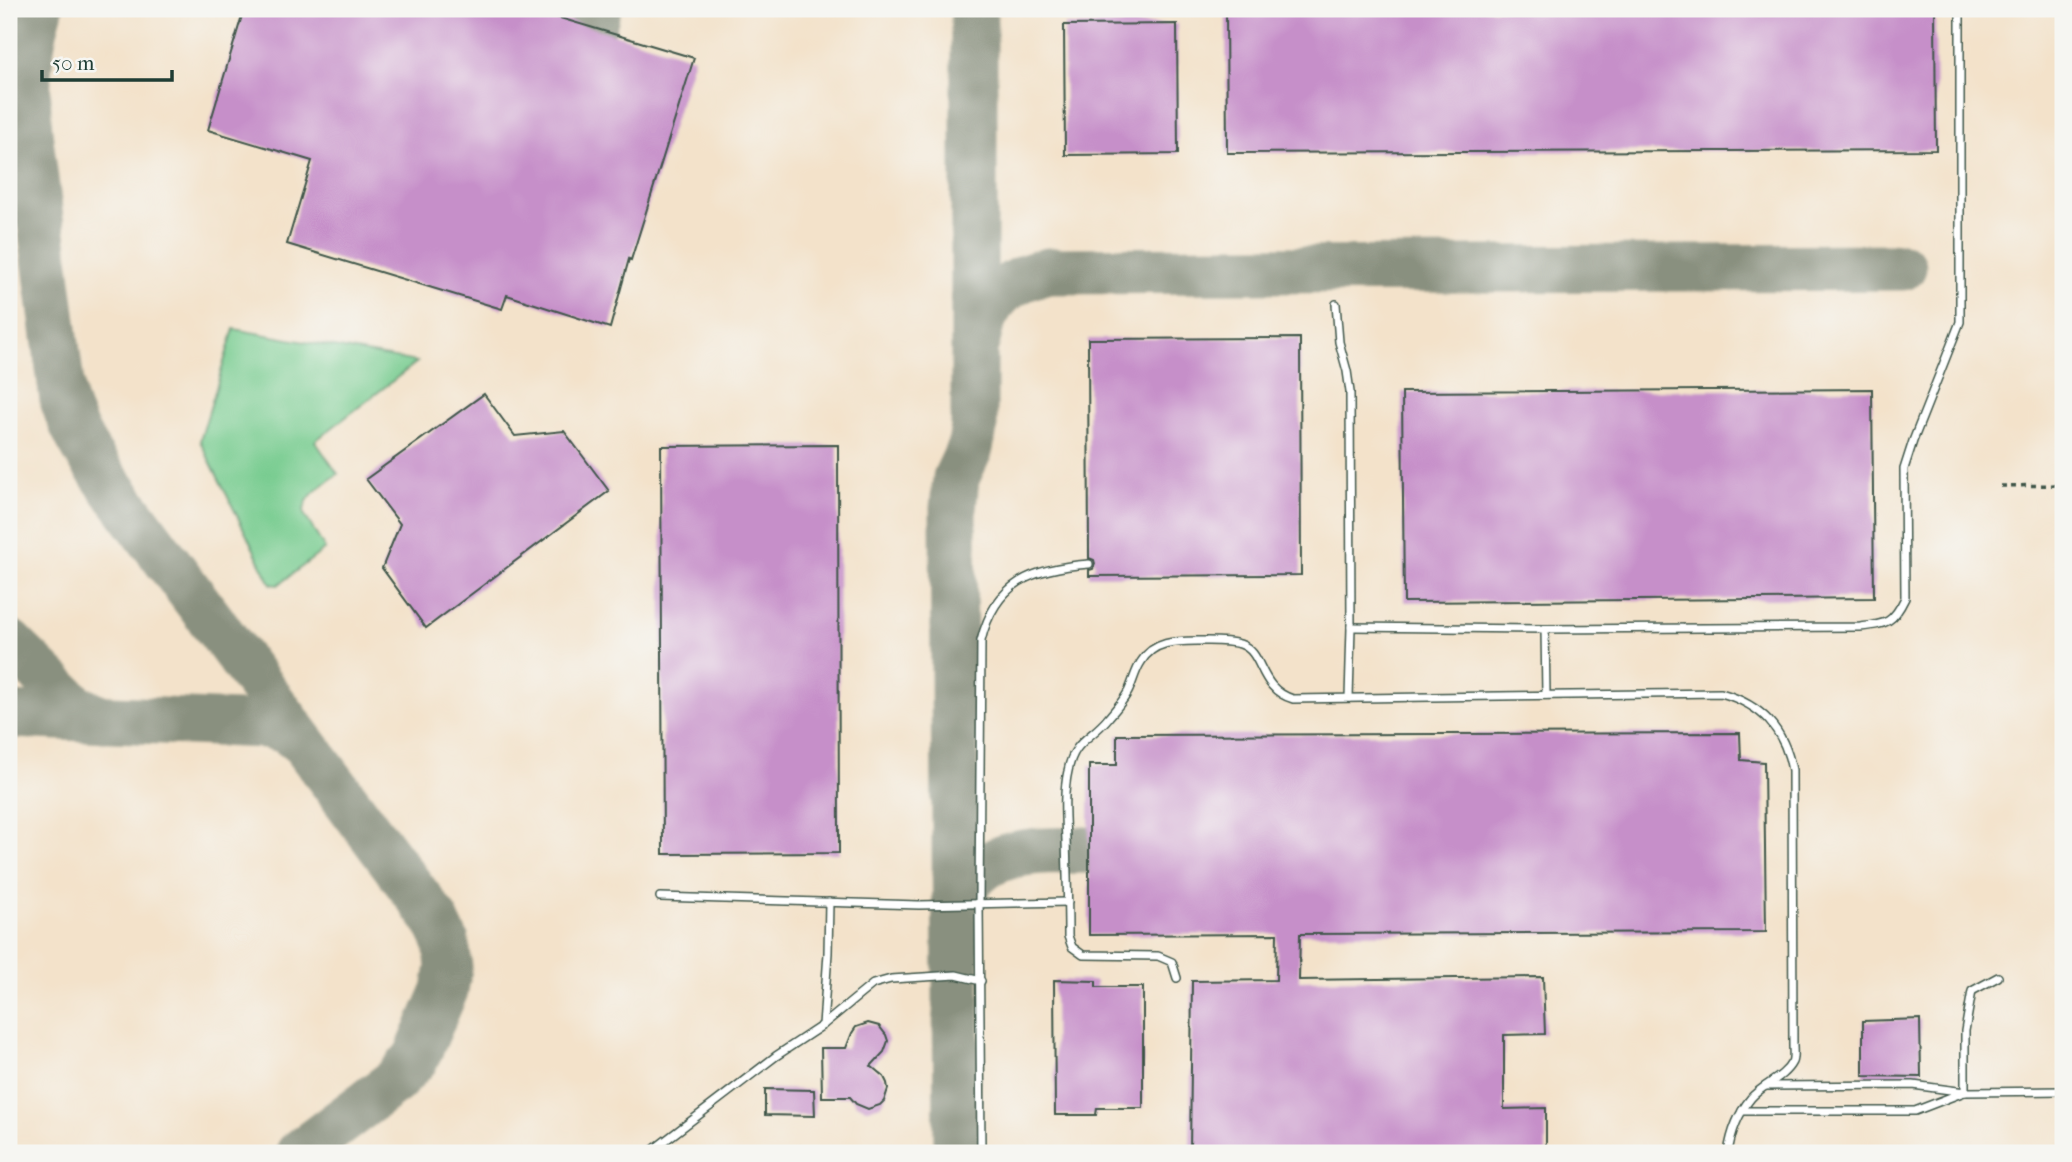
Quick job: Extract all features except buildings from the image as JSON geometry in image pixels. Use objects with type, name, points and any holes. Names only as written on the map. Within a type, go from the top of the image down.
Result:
[{"type":"lane","points":[[1351,627],[1860,627],[1879,625],[1896,616],[1905,598],[1904,469],[1960,322],[1960,9]]},
{"type":"lane","points":[[1336,304],[1339,342],[1348,371],[1350,392],[1349,698]]},
{"type":"lane","points":[[981,1153],[981,642],[985,626],[1002,598],[1016,584],[1050,568],[1089,564]]},
{"type":"lane","points":[[1545,629],[1546,695]]},
{"type":"lane","points":[[1177,978],[1172,962],[1158,956],[1083,955],[1072,947],[1068,936],[1065,800],[1072,756],[1080,743],[1107,720],[1127,694],[1141,662],[1158,646],[1175,642],[1239,644],[1255,656],[1272,687],[1283,696],[1293,699],[1721,693],[1738,698],[1771,722],[1788,754],[1792,770],[1793,1045],[1792,1062],[1775,1080],[1752,1097],[1742,1111],[1730,1134],[1728,1153]]},
{"type":"lane","points":[[660,897],[919,905],[1068,902]]},
{"type":"lane","points":[[822,1025],[829,902]]},
{"type":"lane","points":[[649,1153],[873,984],[891,979],[956,975],[981,981]]},
{"type":"lane","points":[[1965,1092],[1965,1031],[1972,991],[1998,977]]},
{"type":"lane","points":[[1766,1086],[1913,1085],[1965,1092],[2063,1091]]},
{"type":"lane","points":[[1742,1111],[1915,1111],[1965,1092]]},
{"type":"path","points":[[2001,486],[2063,485]]},
{"type":"green space","points":[[234,329],[417,362],[315,441],[338,474],[311,496],[305,507],[304,514],[325,549],[278,585],[271,584],[200,441]]},
{"type":"taxiway","points":[[40,9],[28,69],[29,131],[63,400],[72,424],[105,478],[435,919],[446,942],[449,967],[445,990],[416,1058],[395,1081],[299,1153]]},
{"type":"taxiway","points":[[592,28],[598,9]]},
{"type":"taxiway","points":[[957,1153],[953,508],[956,478],[970,448],[974,428],[974,9]]},
{"type":"taxiway","points":[[977,340],[986,313],[1001,293],[1021,280],[1048,271],[1903,267]]},
{"type":"taxiway","points":[[9,642],[71,702],[81,710],[103,719]]},
{"type":"taxiway","points":[[9,715],[265,725],[286,730],[303,743]]},
{"type":"taxiway","points":[[956,918],[963,894],[974,877],[989,865],[1006,857],[1025,853],[1089,850]]}]
